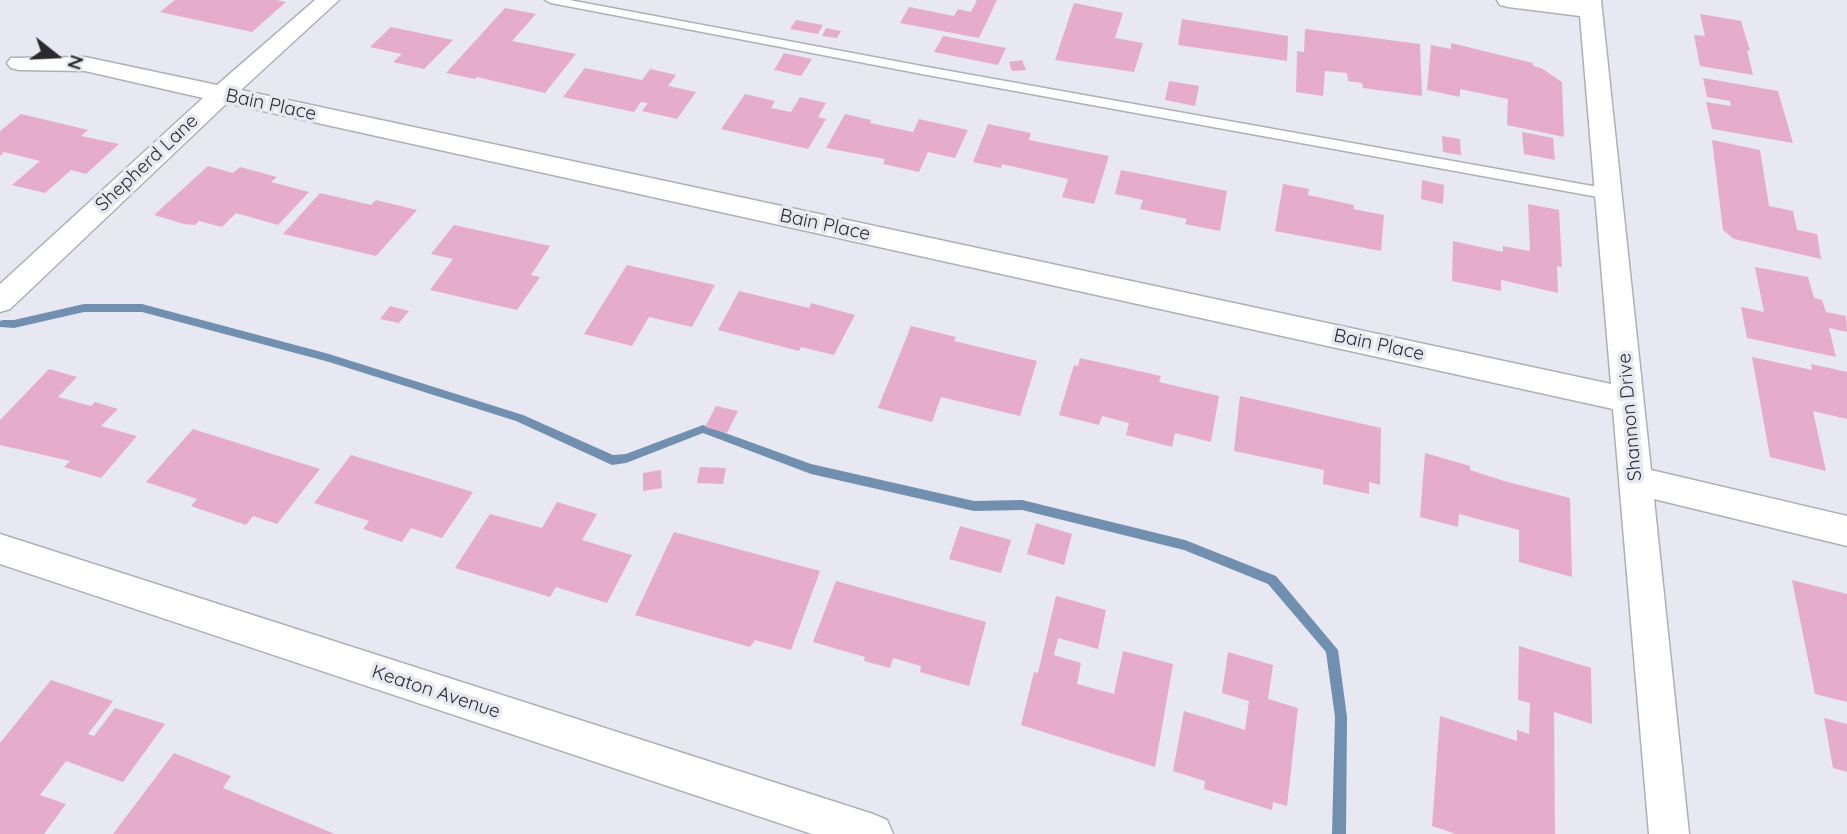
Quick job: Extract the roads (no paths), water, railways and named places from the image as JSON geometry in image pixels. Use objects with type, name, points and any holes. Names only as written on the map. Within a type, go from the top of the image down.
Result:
[{"type":"street","name":"Shepherd Lane","points":[[0,301],[222,94],[328,0]]},
{"type":"street","points":[[1508,0],[1590,5]]},
{"type":"street","name":"Shannon Drive","points":[[1590,5],[1669,834]]},
{"type":"street","name":"Bain Place","points":[[19,63],[85,64],[1629,400]]},
{"type":"street","points":[[1636,481],[1847,531]]},
{"type":"street","name":"Keaton Avenue","points":[[0,549],[873,834]]},
{"type":"lane","points":[[551,0],[1609,194]]},
{"type":"waterway","points":[[3,324],[14,324],[84,308],[142,308],[329,358],[519,418],[612,460],[626,458],[703,429],[811,469],[974,506],[1022,505],[1185,545],[1272,580],[1332,650],[1341,717],[1339,834]]}]
